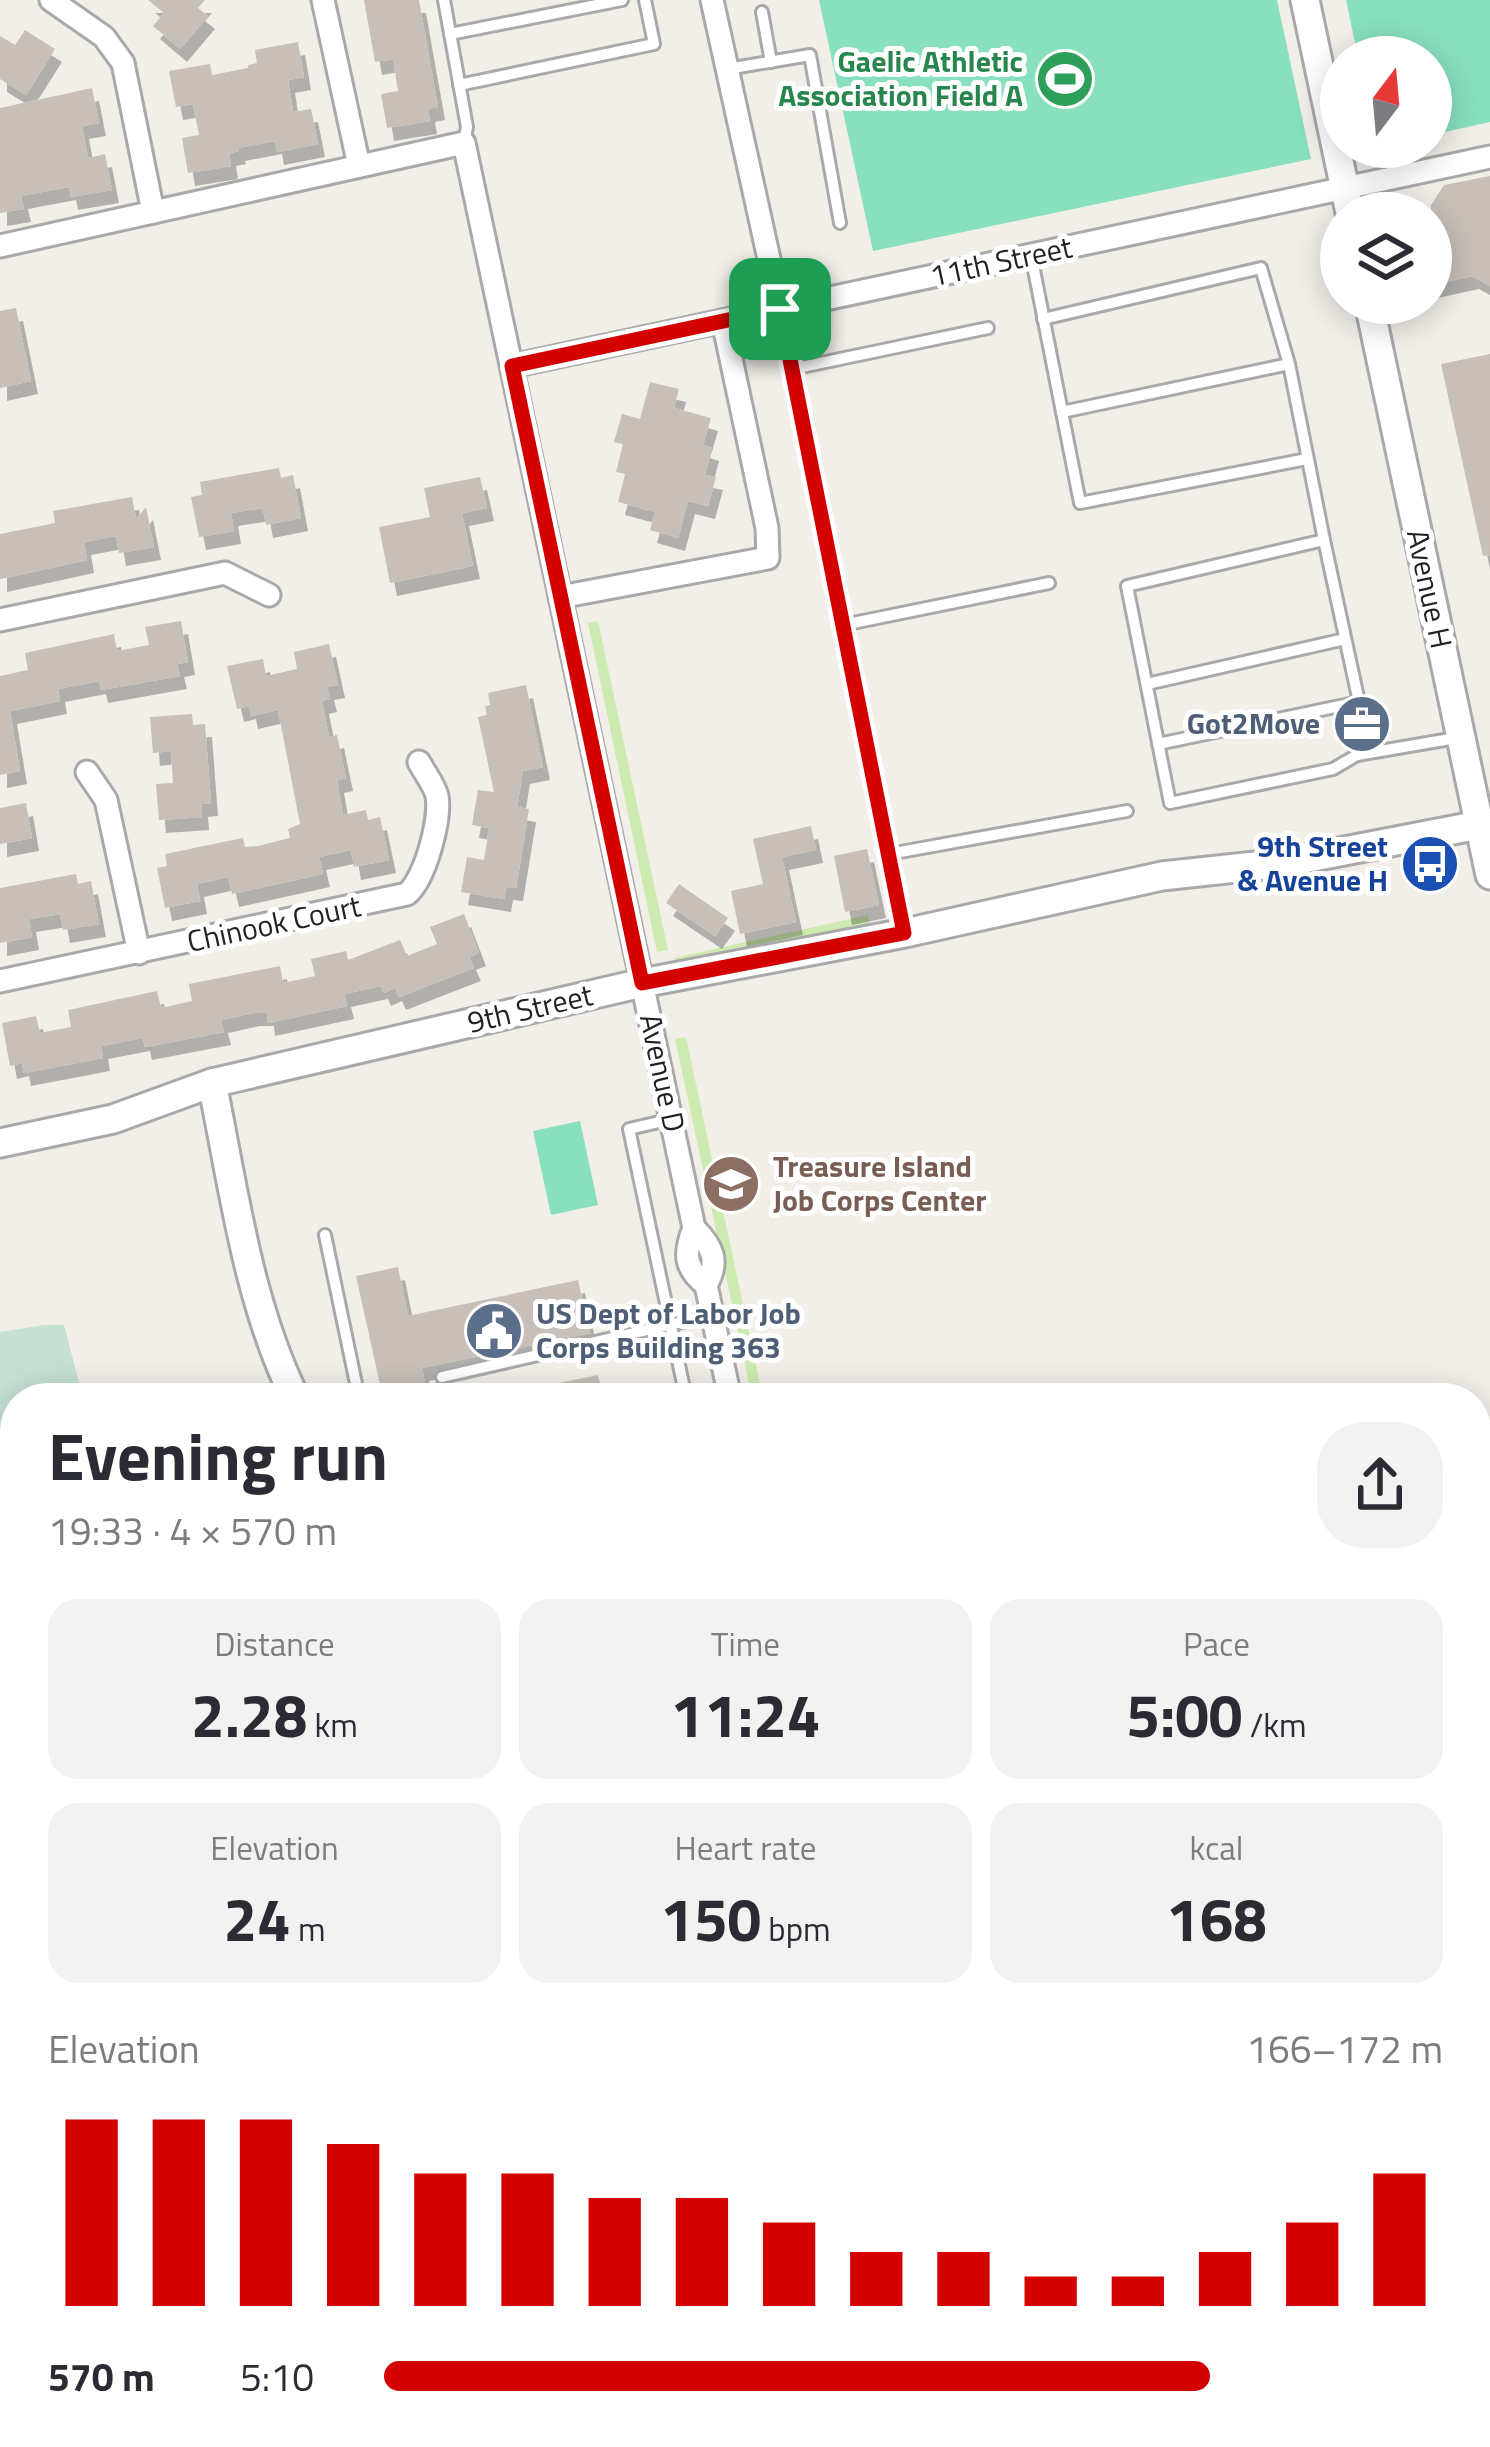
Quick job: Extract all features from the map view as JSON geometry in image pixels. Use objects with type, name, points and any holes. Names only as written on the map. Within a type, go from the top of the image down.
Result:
[{"type":"street","points":[[51,0],[91,25],[116,49],[123,63],[153,212]]},
{"type":"street","points":[[323,0],[358,166]]},
{"type":"street","points":[[712,0],[780,309]]},
{"type":"street","points":[[1305,0],[1345,192]]},
{"type":"street","points":[[0,246],[464,143]]},
{"type":"street","name":"Avenue D","points":[[464,143],[694,1228],[712,1245],[715,1270],[706,1285],[727,1383]]},
{"type":"street","name":"11th Street","points":[[1376,192],[1490,157]]},
{"type":"street","name":"11th Street","points":[[512,366],[1030,256],[1320,206]]},
{"type":"street","points":[[560,597],[767,558],[767,528],[723,321]]},
{"type":"street","name":"Avenue H","points":[[1373,324],[1461,737],[1485,824],[1490,875]]},
{"type":"street","points":[[0,620],[225,573],[268,595]]},
{"type":"street","name":"Chinook Court","points":[[0,981],[406,894],[417,886],[426,867],[437,797],[419,762]]},
{"type":"street","points":[[87,772],[106,800],[139,953]]},
{"type":"street","name":"9th Street","points":[[0,1143],[113,1118],[212,1082],[642,983],[904,933],[1162,876],[1282,863],[1485,824]]},
{"type":"street","points":[[212,1082],[253,1287],[270,1347],[288,1383]]},
{"type":"lane","points":[[444,0],[467,127],[464,143]]},
{"type":"lane","points":[[450,34],[622,0]]},
{"type":"lane","points":[[459,85],[654,44],[645,0]]},
{"type":"lane","points":[[762,11],[771,62]]},
{"type":"lane","points":[[727,69],[810,55],[840,223]]},
{"type":"lane","points":[[1030,256],[1080,503],[1307,459]]},
{"type":"lane","points":[[1043,319],[1262,268],[1289,364],[1359,702],[1353,717],[1357,754]]},
{"type":"lane","points":[[780,309],[904,933]]},
{"type":"lane","points":[[792,369],[988,328]]},
{"type":"lane","points":[[1062,412],[1289,364]]},
{"type":"lane","points":[[1324,540],[1127,586],[1170,803],[1333,769],[1357,754],[1461,737]]},
{"type":"lane","points":[[843,625],[1049,583]]},
{"type":"lane","points":[[1147,684],[1346,639]]},
{"type":"lane","points":[[1158,744],[1359,702]]},
{"type":"lane","points":[[889,854],[1127,811]]},
{"type":"lane","points":[[672,1119],[629,1129],[683,1383]]},
{"type":"lane","points":[[325,1235],[355,1383]]},
{"type":"lane","points":[[442,1377],[713,1315]]},
{"type":"green space","name":"Gaelic Athletic Association Field A","points":[[819,0],[1277,0],[1311,159],[873,251]]},
{"type":"green space","points":[[1346,0],[1490,0],[1490,122],[1452,130],[1452,36],[1354,36]]},
{"type":"green space","points":[[598,621],[668,950],[657,952],[588,623]]},
{"type":"green space","points":[[868,915],[870,925],[677,964],[674,958]]},
{"type":"green space","points":[[686,1037],[760,1383],[749,1383],[675,1039]]},
{"type":"green space","points":[[580,1121],[598,1205],[551,1215],[533,1131]]},
{"type":"green space","points":[[64,1325],[79,1383],[0,1383],[0,1332]]},
{"type":"building","points":[[148,0],[205,0],[198,8],[208,16],[180,49],[153,26],[164,13]]},
{"type":"building","points":[[364,0],[419,0],[438,107],[428,109],[430,121],[387,128],[381,94],[398,91],[393,59],[375,62]]},
{"type":"building","points":[[25,30],[55,49],[26,95],[0,79],[0,36],[15,45]]},
{"type":"building","points":[[298,42],[304,77],[288,80],[293,112],[311,109],[318,144],[277,152],[275,141],[238,148],[229,153],[231,166],[188,173],[182,138],[199,135],[193,104],[176,107],[169,71],[210,64],[212,75],[248,68],[257,63],[255,50]]},
{"type":"building","points":[[92,88],[99,123],[82,126],[88,158],[105,154],[112,190],[71,197],[69,187],[21,196],[24,209],[0,213],[0,108]]},
{"type":"building","points":[[1490,176],[1490,286],[1472,276],[1452,280],[1452,192],[1439,192],[1444,185]]},
{"type":"building","points":[[16,308],[31,381],[0,388],[0,311]]},
{"type":"building","points":[[1490,354],[1490,555],[1483,556],[1441,364]]},
{"type":"building","points":[[650,382],[679,389],[674,408],[711,418],[703,445],[712,448],[705,475],[716,477],[708,506],[688,501],[678,538],[650,530],[655,512],[618,502],[625,474],[616,472],[623,444],[614,442],[622,414],[640,419]]},
{"type":"building","points":[[279,468],[281,478],[293,475],[301,518],[266,525],[263,508],[231,513],[234,531],[199,537],[191,497],[202,495],[200,482]]},
{"type":"building","points":[[480,477],[487,508],[462,513],[473,566],[390,583],[379,527],[430,517],[424,488]]},
{"type":"building","points":[[132,497],[136,519],[146,507],[154,547],[119,553],[116,536],[84,542],[87,560],[0,579],[0,534],[55,523],[53,511]]},
{"type":"building","points":[[181,621],[188,662],[177,664],[180,676],[101,690],[99,681],[58,689],[60,701],[10,711],[20,771],[0,775],[0,676],[28,670],[25,653],[114,634],[117,651],[149,645],[145,627]]},
{"type":"building","points":[[329,644],[338,685],[327,687],[330,699],[322,701],[329,737],[337,735],[346,778],[337,780],[343,815],[366,810],[368,820],[380,817],[389,860],[354,867],[351,850],[319,857],[323,874],[232,894],[228,877],[197,884],[200,901],[165,908],[157,868],[167,866],[165,854],[243,838],[245,847],[258,846],[290,838],[288,829],[300,824],[278,710],[251,716],[249,706],[237,709],[227,666],[263,659],[266,676],[297,669],[294,652]]},
{"type":"building","points":[[526,685],[543,767],[523,771],[517,807],[529,809],[516,888],[506,887],[504,899],[461,892],[467,857],[484,860],[489,828],[472,825],[478,790],[494,792],[478,717],[487,715],[488,693]]},
{"type":"building","points":[[192,714],[193,725],[205,724],[211,803],[201,804],[202,817],[159,820],[156,784],[173,783],[171,751],[153,753],[150,717]]},
{"type":"building","points":[[26,803],[32,838],[0,844],[0,808]]},
{"type":"building","points":[[811,826],[816,850],[782,857],[796,922],[740,934],[731,891],[763,884],[753,839]]},
{"type":"building","points":[[867,849],[879,905],[845,912],[834,856]]},
{"type":"building","points":[[76,874],[78,884],[91,881],[99,924],[63,930],[60,914],[29,919],[32,937],[0,943],[0,888]]},
{"type":"building","points":[[679,884],[728,918],[715,936],[666,903]]},
{"type":"building","points":[[464,914],[479,953],[469,957],[474,968],[399,997],[395,988],[384,993],[381,986],[344,994],[347,1006],[268,1023],[267,1013],[253,1013],[221,1020],[224,1032],[145,1047],[143,1038],[101,1046],[103,1058],[24,1073],[22,1063],[10,1066],[2,1023],[36,1016],[40,1033],[71,1027],[68,1010],[157,991],[161,1008],[192,1001],[189,984],[280,966],[283,983],[315,976],[311,959],[346,951],[348,960],[400,940],[407,956],[437,944],[430,927]]},
{"type":"building","points":[[398,1267],[408,1316],[578,1280],[590,1333],[422,1368],[425,1383],[380,1383],[356,1276]]},
{"type":"building","points":[[598,1375],[600,1383],[559,1383]]},
{"type":"place","name":"Gaelic Athletic Association Field A","points":[[1065,79]]},
{"type":"place","name":"Got2Move","points":[[1362,724]]},
{"type":"place","name":"9th Street & Avenue H","points":[[1430,864]]},
{"type":"place","name":"Treasure Island Job Corps Center","points":[[731,1184]]},
{"type":"place","name":"US Dept of Labor Job Corps Building 363","points":[[494,1331]]},
{"type":"route","points":[[780,309],[904,933],[642,983],[512,366],[780,309]]}]
